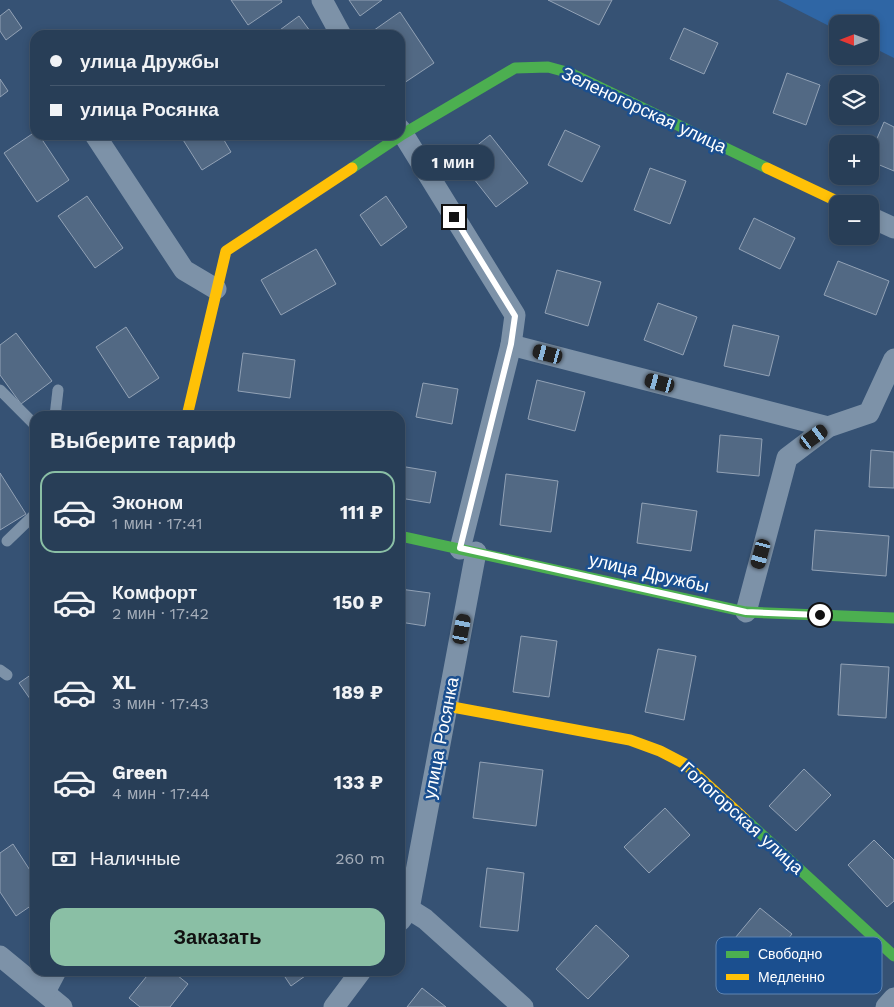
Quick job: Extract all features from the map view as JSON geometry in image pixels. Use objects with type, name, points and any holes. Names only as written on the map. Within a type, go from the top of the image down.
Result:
[{"type":"street","points":[[322,0],[338,30]]},
{"type":"street","name":"Зеленогорская улица","points":[[405,130],[515,68],[548,67],[578,77],[829,198]]},
{"type":"street","name":"улица Росянка","points":[[405,137],[515,316],[511,344],[468,550],[447,706],[405,915]]},
{"type":"street","points":[[98,140],[184,270],[216,289]]},
{"type":"street","name":"Зеленогорская улица","points":[[188,411],[226,251],[390,140]]},
{"type":"street","points":[[879,221],[894,228]]},
{"type":"street","points":[[511,344],[828,427]]},
{"type":"street","points":[[746,612],[786,458],[828,427],[869,413],[894,360]]},
{"type":"street","name":"улица Дружбы","points":[[405,537],[746,612],[894,618]]},
{"type":"street","name":"Гологорская улица","points":[[447,706],[630,740],[660,751],[685,764],[873,937]]},
{"type":"street","points":[[405,915],[425,919],[523,1007]]},
{"type":"street","name":"Гологорская улица","points":[[882,945],[894,956]]},
{"type":"street","points":[[0,956],[62,1007]]},
{"type":"street","points":[[44,992],[53,976]]},
{"type":"street","points":[[334,1007],[357,976]]},
{"type":"street","points":[[886,1007],[894,998]]},
{"type":"lane","points":[[0,390],[30,420]]},
{"type":"lane","points":[[56,411],[58,390]]},
{"type":"lane","points":[[7,541],[30,519]]},
{"type":"shaded area","points":[[778,0],[894,0],[894,58],[879,50],[879,15],[829,15],[829,26]]},
{"type":"building","points":[[231,0],[281,0],[282,2],[248,25]]},
{"type":"building","points":[[349,0],[382,0],[360,16]]},
{"type":"building","points":[[548,0],[612,0],[599,25]]},
{"type":"building","points":[[9,9],[22,28],[6,40],[0,31],[0,16]]},
{"type":"building","points":[[400,12],[434,63],[405,82],[405,30],[374,30]]},
{"type":"building","points":[[299,16],[309,30],[280,30]]},
{"type":"building","points":[[684,28],[718,43],[704,74],[670,59]]},
{"type":"building","points":[[787,73],[820,85],[806,125],[773,113]]},
{"type":"building","points":[[0,79],[8,91],[0,97]]},
{"type":"building","points":[[884,122],[894,127],[894,171],[879,165],[878,135]]},
{"type":"building","points":[[565,130],[600,146],[582,182],[548,165]]},
{"type":"building","points":[[30,135],[30,140],[42,140],[69,180],[37,202],[4,153]]},
{"type":"building","points":[[490,135],[528,183],[496,207],[459,160]]},
{"type":"building","points":[[183,140],[224,140],[231,152],[202,170]]},
{"type":"building","points":[[650,168],[686,181],[670,224],[634,210]]},
{"type":"building","points":[[87,196],[123,248],[95,268],[58,216]]},
{"type":"building","points":[[386,196],[407,227],[381,246],[360,215]]},
{"type":"building","points":[[754,218],[795,238],[780,269],[739,249]]},
{"type":"building","points":[[316,249],[336,284],[281,315],[261,280]]},
{"type":"building","points":[[838,261],[889,281],[876,315],[824,295]]},
{"type":"building","points":[[557,270],[601,282],[588,326],[545,313]]},
{"type":"building","points":[[658,303],[697,317],[683,355],[644,340]]},
{"type":"building","points":[[733,325],[779,336],[769,376],[724,366]]},
{"type":"building","points":[[126,327],[159,378],[129,398],[96,347]]},
{"type":"building","points":[[16,333],[52,381],[21,404],[0,375],[0,345]]},
{"type":"building","points":[[243,353],[295,360],[290,398],[238,391]]},
{"type":"building","points":[[537,380],[585,392],[575,431],[528,419]]},
{"type":"building","points":[[423,383],[458,389],[452,424],[416,417]]},
{"type":"building","points":[[720,435],[762,439],[759,476],[717,472]]},
{"type":"building","points":[[871,450],[894,452],[894,488],[869,487]]},
{"type":"building","points":[[405,467],[436,472],[430,503],[405,499]]},
{"type":"building","points":[[0,473],[26,514],[0,530]]},
{"type":"building","points":[[506,474],[558,481],[551,532],[500,525]]},
{"type":"building","points":[[642,503],[697,511],[691,551],[637,543]]},
{"type":"building","points":[[815,530],[889,536],[886,576],[812,570]]},
{"type":"building","points":[[405,590],[430,593],[425,626],[405,623]]},
{"type":"building","points":[[521,636],[557,641],[549,697],[513,692]]},
{"type":"building","points":[[658,649],[696,656],[684,720],[645,712]]},
{"type":"building","points":[[841,664],[889,667],[886,718],[838,715]]},
{"type":"building","points":[[30,675],[30,699],[19,683]]},
{"type":"building","points":[[480,762],[543,770],[536,826],[473,818]]},
{"type":"building","points":[[804,769],[831,795],[796,831],[769,806]]},
{"type":"building","points":[[665,808],[690,835],[649,873],[624,847]]},
{"type":"building","points":[[874,840],[894,860],[894,901],[887,907],[848,865]]},
{"type":"building","points":[[13,844],[30,870],[30,906],[16,916],[0,892],[0,853]]},
{"type":"building","points":[[487,868],[524,873],[518,931],[480,927]]},
{"type":"building","points":[[760,908],[792,934],[790,937],[736,937]]},
{"type":"building","points":[[596,925],[629,956],[588,999],[556,969]]},
{"type":"building","points":[[147,976],[178,976],[188,984],[170,1007],[140,1007],[129,998]]},
{"type":"building","points":[[284,976],[305,976],[291,986]]},
{"type":"building","points":[[422,988],[446,1007],[407,1007]]},
{"type":"traffic: fast","points":[[405,133],[515,68],[548,67],[570,73],[767,168]]},
{"type":"traffic: fast","points":[[352,168],[394,140]]},
{"type":"traffic: fast","points":[[405,537],[746,612],[894,618]]},
{"type":"traffic: fast","points":[[745,819],[873,937]]},
{"type":"traffic: fast","points":[[882,945],[894,956]]},
{"type":"traffic: slow","points":[[188,411],[226,251],[352,168]]},
{"type":"traffic: slow","points":[[767,168],[829,197]]},
{"type":"traffic: slow","points":[[447,706],[630,740],[660,751],[685,764],[745,819]]},
{"type":"route","points":[[454,217],[515,316],[511,344],[460,548],[746,612],[820,615]]}]
